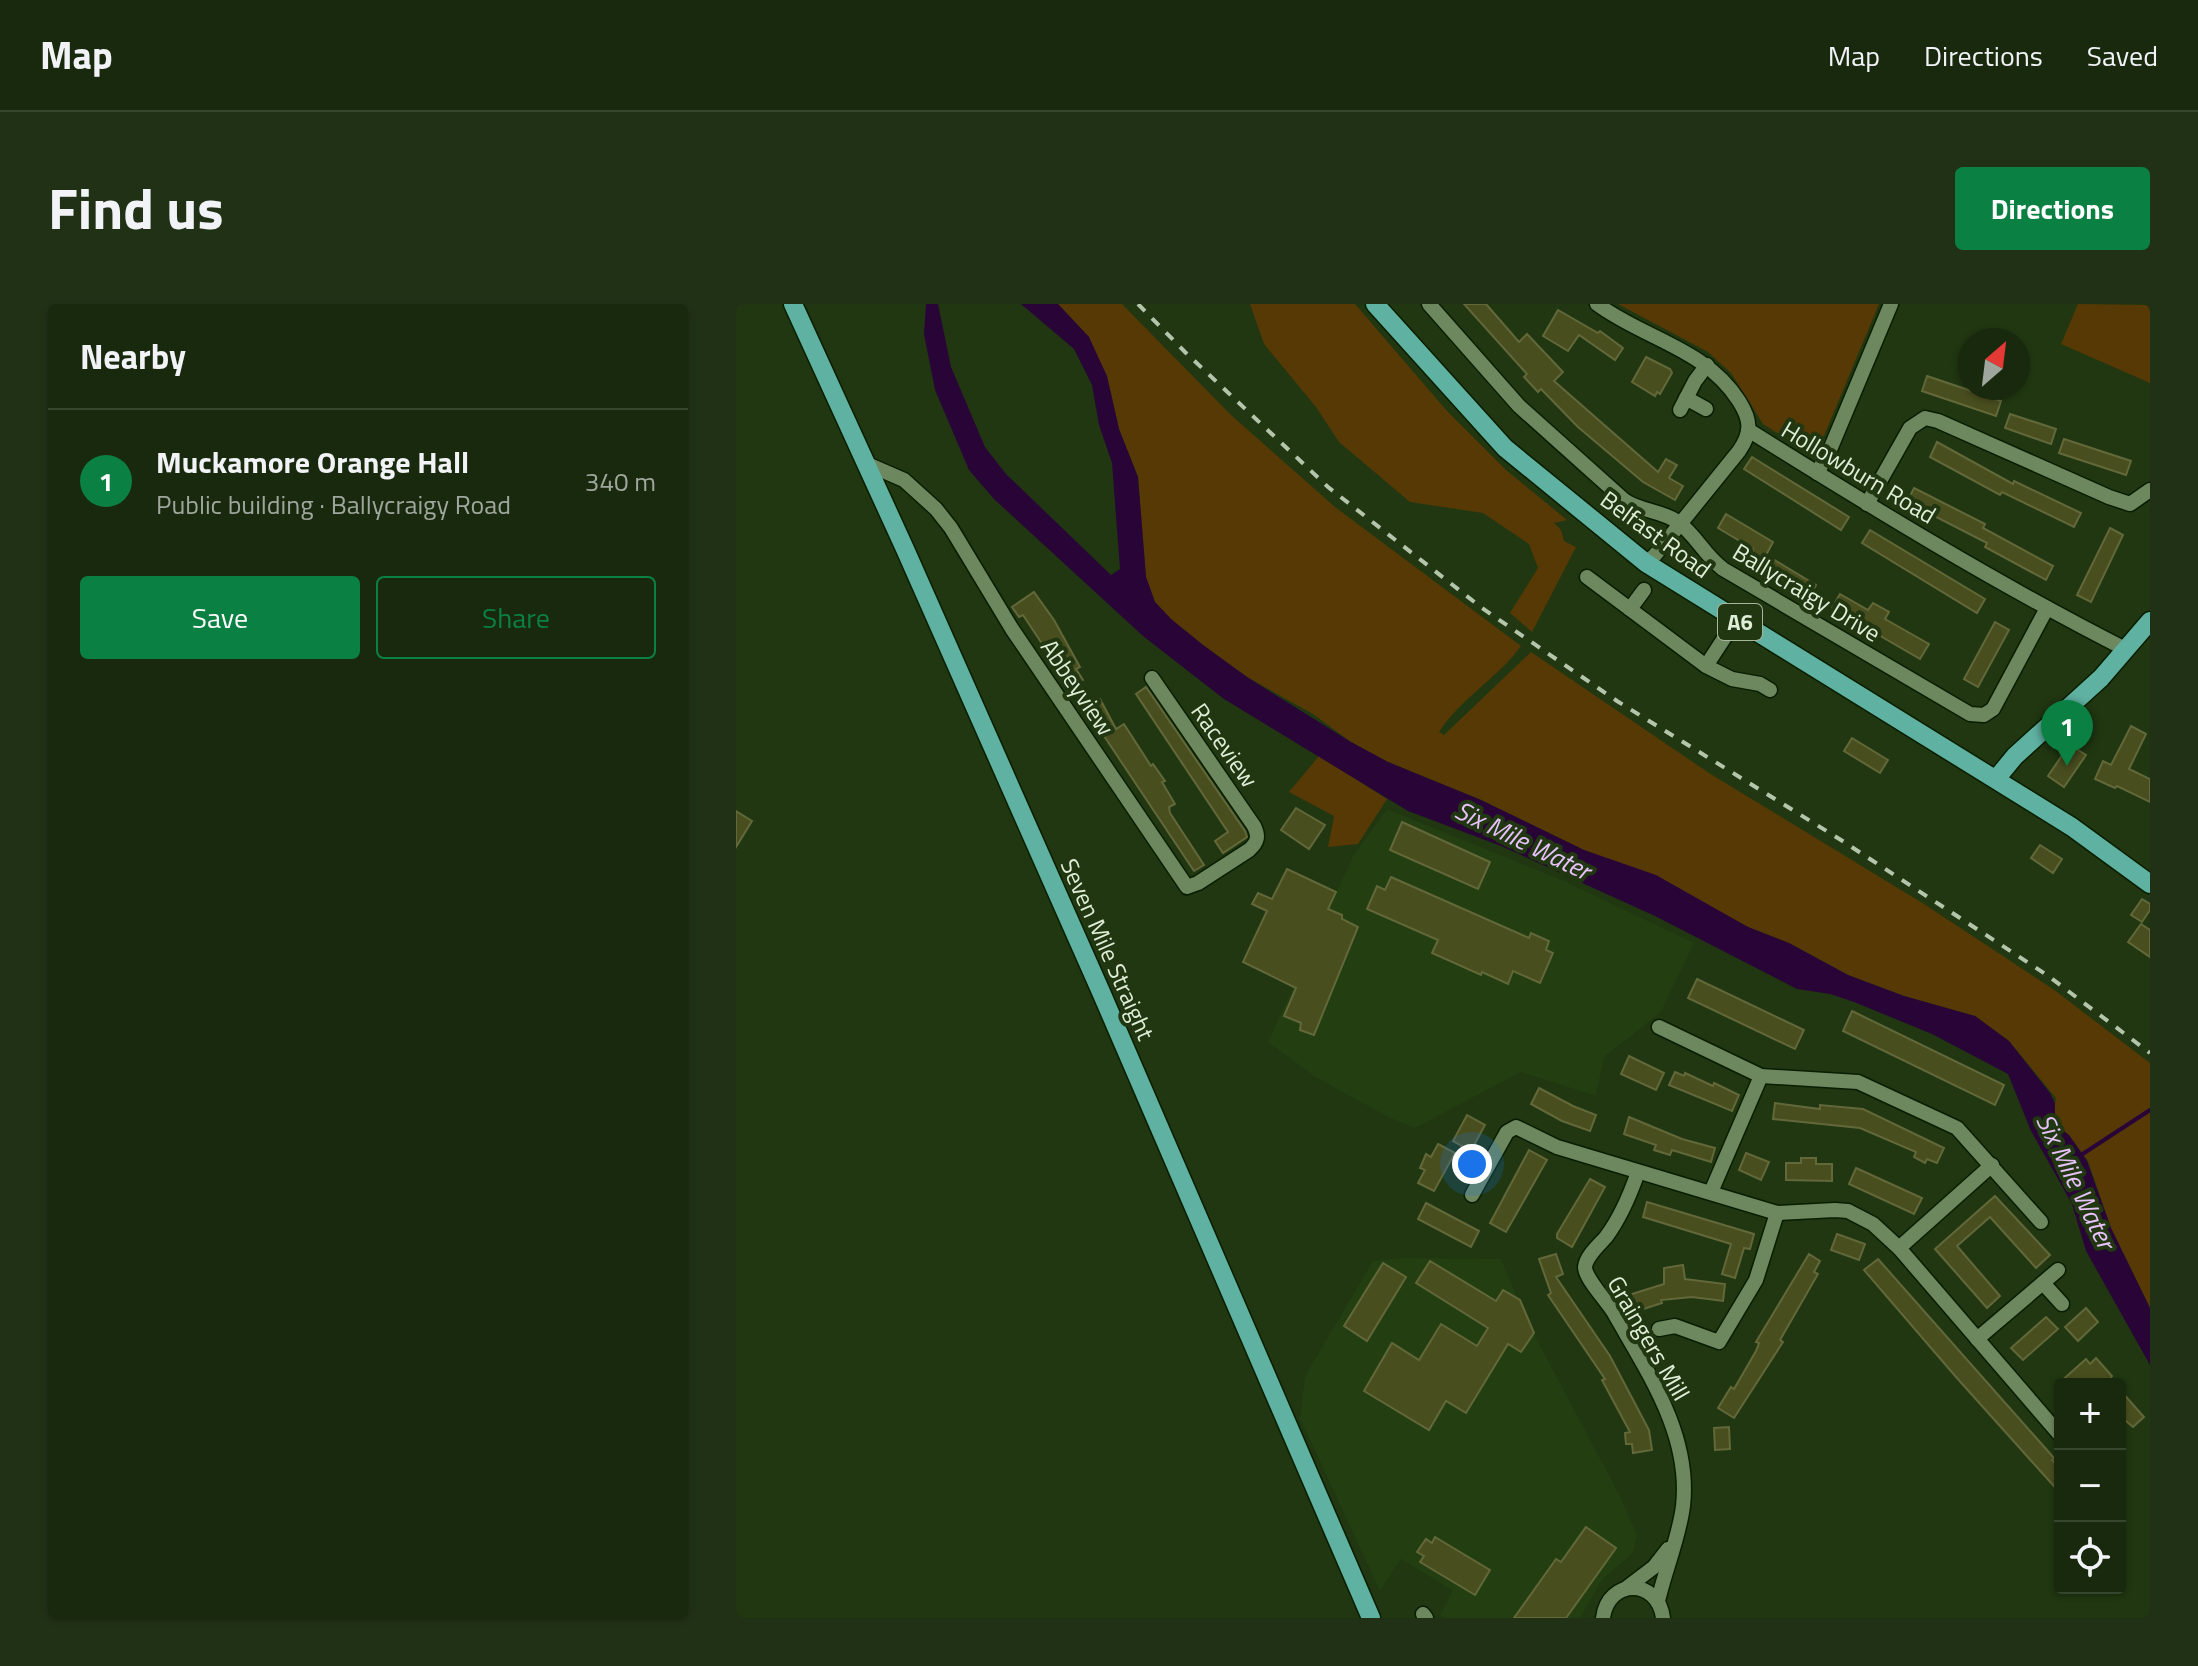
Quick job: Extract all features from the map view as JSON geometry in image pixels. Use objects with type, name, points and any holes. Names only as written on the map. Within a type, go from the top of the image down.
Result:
[{"type":"main road","name":"Seven Mile Straight","points":[[793,304],[1095,978],[1371,1618]]},
{"type":"main road","name":"Belfast Road","points":[[1375,304],[1505,448],[1646,563],[2072,827],[2150,884]]},
{"type":"main road","points":[[1996,779],[2015,756],[2101,678],[2150,621]]},
{"type":"street","name":"Ballycraigy Drive","points":[[1429,304],[1519,406],[1632,506],[1657,511],[1679,523],[1694,535],[1704,552],[1723,569],[1974,716],[1986,715],[1993,709],[2047,608]]},
{"type":"street","name":"Hollowburn Road","points":[[1597,304],[1707,365],[1737,398],[1747,415],[1750,431],[1867,504],[2047,608],[2127,650]]},
{"type":"street","points":[[1817,473],[1835,438],[1891,304]]},
{"type":"street","points":[[1706,409],[1683,404],[1707,365]]},
{"type":"street","points":[[1867,504],[1910,428],[1925,418],[2130,504],[2150,490]]},
{"type":"street","points":[[1646,563],[1739,451],[1750,431]]},
{"type":"street","name":"Abbeyview","points":[[865,463],[904,480],[936,509],[951,528],[1012,629],[1187,887],[1249,850],[1258,840]]},
{"type":"street","points":[[1587,577],[1706,666],[1732,679],[1753,675],[1770,690]]},
{"type":"street","points":[[1630,609],[1644,590]]},
{"type":"street","points":[[1706,666],[1736,620]]},
{"type":"street","name":"Raceview","points":[[1152,678],[1254,826],[1258,840]]},
{"type":"street","points":[[1659,1027],[1761,1076],[1844,1080],[1876,1088],[1957,1128],[2041,1222]]},
{"type":"street","points":[[1711,1192],[1761,1076]]},
{"type":"street","points":[[1472,1195],[1507,1132],[1513,1128],[1557,1147],[1777,1213],[1848,1211],[1873,1224],[1899,1248],[2054,1428]]},
{"type":"street","points":[[1899,1248],[1992,1165]]},
{"type":"street","name":"Graingers Mill","points":[[1638,1172],[1619,1218],[1589,1257],[1585,1267],[1589,1279],[1613,1310],[1676,1432],[1683,1464],[1682,1514],[1658,1601]]},
{"type":"street","points":[[1659,1329],[1675,1326],[1719,1342],[1756,1280],[1777,1213]]},
{"type":"street","points":[[1977,1339],[2058,1270]]},
{"type":"street","points":[[2043,1283],[2062,1304]]},
{"type":"street","name":"Graingers Mill","points":[[1603,1618],[1609,1599],[1654,1567],[1675,1539]]},
{"type":"street","points":[[1624,1589],[1643,1590],[1658,1601],[1663,1618]]},
{"type":"shaded area","points":[[1058,304],[1122,304],[1231,415],[1335,507],[1521,646],[1439,732],[1444,735],[1531,652],[1709,773],[1924,904],[2053,989],[2150,1063],[2150,1308],[2111,1228],[2088,1161],[2069,1135],[2055,1124],[2056,1098],[2009,1041],[1975,1016],[1904,996],[1848,975],[1789,943],[1748,927],[1671,885],[1584,850],[1479,799],[1388,762],[1247,677],[1171,619],[1155,602],[1146,577],[1138,477],[1119,429],[1111,393],[1089,337]]},
{"type":"shaded area","points":[[1250,304],[1355,304],[1447,411],[1506,470],[1567,520],[1554,523],[1561,530],[1564,541],[1576,547],[1532,632],[1510,613],[1538,568],[1529,544],[1483,513],[1410,502],[1339,442],[1316,407],[1264,344]]},
{"type":"shaded area","points":[[1618,304],[1879,304],[1821,443],[1813,451],[1807,452],[1763,424],[1731,373],[1708,352]]},
{"type":"shaded area","points":[[2078,304],[2150,305],[2150,383],[2061,344]]},
{"type":"shaded area","points":[[1319,756],[1387,799],[1358,844],[1328,847],[1334,816],[1289,792]]},
{"type":"shaded area","points":[[1387,809],[1564,881],[1694,943],[1661,1012],[1604,1057],[1596,1096],[1521,1072],[1415,1128],[1390,1118],[1317,1078],[1268,1042],[1353,856]]},
{"type":"shaded area","points":[[1403,1258],[1501,1259],[1529,1325],[1619,1494],[1637,1535],[1633,1553],[1602,1580],[1580,1618],[1445,1618],[1440,1615],[1453,1591],[1401,1559],[1380,1591],[1300,1418],[1305,1376],[1373,1261]]},
{"type":"water","name":"Six Mile Water","points":[[926,304],[938,304],[951,367],[985,447],[1006,474],[1111,575],[1120,569],[1112,463],[1099,425],[1092,385],[1074,349],[1021,304],[1058,304],[1089,337],[1107,376],[1119,429],[1138,477],[1146,577],[1155,602],[1171,619],[1247,677],[1388,762],[1481,800],[1584,850],[1656,875],[1748,927],[1789,943],[1848,975],[1904,996],[1975,1016],[2009,1041],[2050,1093],[2055,1103],[2055,1124],[2069,1135],[2087,1161],[2111,1228],[2150,1308],[2150,1365],[2086,1251],[2072,1204],[2031,1131],[2008,1074],[1932,1034],[1854,1002],[1830,994],[1797,989],[1655,916],[1501,846],[1408,811],[1224,699],[1143,636],[994,499],[969,470],[935,390],[924,334]]},
{"type":"building","points":[[1464,304],[1486,304],[1519,342],[1527,334],[1563,372],[1554,381],[1658,472],[1666,459],[1677,465],[1669,478],[1683,486],[1675,500],[1643,482],[1578,427],[1541,389],[1538,392],[1524,377],[1527,374]]},
{"type":"building","points":[[1558,310],[1598,333],[1600,331],[1623,348],[1615,360],[1579,335],[1568,351],[1543,336]]},
{"type":"building","points":[[1646,357],[1672,373],[1660,394],[1657,392],[1655,396],[1632,382]]},
{"type":"building","points":[[1927,376],[1958,386],[1958,400],[2001,401],[1996,416],[1922,391]]},
{"type":"building","points":[[2010,414],[2056,429],[2051,444],[2005,428]]},
{"type":"building","points":[[2064,439],[2131,461],[2126,475],[2059,453]]},
{"type":"building","points":[[1937,442],[2013,484],[2014,481],[2081,513],[2074,527],[2002,492],[2000,495],[1930,457]]},
{"type":"building","points":[[1752,457],[1849,517],[1841,530],[1744,469]]},
{"type":"building","points":[[1914,488],[1985,524],[1983,528],[2053,566],[2046,580],[1985,547],[1987,543],[1907,502]]},
{"type":"building","points":[[1726,514],[1773,542],[1766,555],[1816,585],[1807,600],[1745,562],[1753,549],[1718,528]]},
{"type":"building","points":[[2110,528],[2123,535],[2091,602],[2077,595]]},
{"type":"building","points":[[1870,530],[1985,599],[1977,613],[1862,543]]},
{"type":"building","points":[[1034,592],[1054,620],[1080,667],[1076,669],[1083,680],[1067,690],[1060,679],[1064,677],[1023,615],[1019,617],[1012,607]]},
{"type":"building","points":[[1840,594],[1868,610],[1873,603],[1889,612],[1885,619],[1929,644],[1920,659],[1832,608]]},
{"type":"building","points":[[1995,622],[2009,630],[1978,687],[1964,679]]},
{"type":"building","points":[[1146,687],[1245,831],[1247,837],[1223,853],[1215,841],[1228,832],[1136,694]]},
{"type":"building","points":[[1100,699],[1116,729],[1124,724],[1151,766],[1153,764],[1165,781],[1162,782],[1175,804],[1169,807],[1170,813],[1204,865],[1194,871],[1092,718],[1089,720],[1083,710]]},
{"type":"building","points":[[2131,726],[2146,734],[2129,769],[2150,779],[2150,802],[2095,779],[2103,761],[2111,765]]},
{"type":"building","points":[[1852,738],[1888,760],[1880,773],[1844,751]]},
{"type":"building","points":[[2067,743],[2086,755],[2064,787],[2048,776]]},
{"type":"building","points":[[1296,808],[1325,825],[1309,849],[1281,830]]},
{"type":"building","points":[[736,811],[752,821],[736,847]]},
{"type":"building","points":[[1402,822],[1490,862],[1478,889],[1390,850]]},
{"type":"building","points":[[2040,845],[2062,859],[2053,873],[2031,858]]},
{"type":"building","points":[[1287,869],[1336,892],[1328,909],[1358,927],[1314,1035],[1300,1030],[1301,1023],[1284,1016],[1296,988],[1243,962],[1267,911],[1252,904],[1258,893],[1272,899]]},
{"type":"building","points":[[1391,877],[1529,938],[1531,933],[1549,941],[1546,950],[1553,953],[1540,983],[1513,971],[1508,984],[1482,972],[1481,975],[1432,953],[1438,940],[1367,909],[1377,886],[1385,890]]},
{"type":"building","points":[[2142,899],[2150,904],[2150,910],[2142,922],[2131,915]]},
{"type":"building","points":[[2141,924],[2150,930],[2150,957],[2128,942]]},
{"type":"building","points":[[1697,979],[1804,1030],[1795,1049],[1688,998]]},
{"type":"building","points":[[1852,1011],[2004,1085],[1995,1105],[1843,1031]]},
{"type":"building","points":[[1629,1056],[1664,1073],[1656,1090],[1621,1074]]},
{"type":"building","points":[[1675,1072],[1684,1076],[1685,1073],[1713,1086],[1714,1083],[1739,1095],[1732,1111],[1669,1085]]},
{"type":"building","points":[[1539,1088],[1596,1115],[1590,1131],[1562,1121],[1531,1104]]},
{"type":"building","points":[[1775,1103],[1820,1109],[1820,1105],[1863,1109],[1944,1148],[1937,1163],[1927,1159],[1925,1163],[1914,1157],[1916,1152],[1860,1128],[1773,1119]]},
{"type":"building","points":[[1467,1115],[1485,1125],[1471,1151],[1453,1141]]},
{"type":"building","points":[[1629,1117],[1682,1139],[1715,1148],[1711,1162],[1672,1150],[1670,1155],[1654,1150],[1656,1145],[1624,1134]]},
{"type":"building","points":[[1438,1144],[1455,1153],[1434,1191],[1418,1183],[1425,1170],[1420,1168],[1426,1154],[1431,1157]]},
{"type":"building","points":[[1529,1150],[1547,1160],[1506,1232],[1490,1223]]},
{"type":"building","points":[[1746,1153],[1769,1162],[1761,1180],[1739,1170]]},
{"type":"building","points":[[1801,1158],[1816,1158],[1816,1164],[1832,1164],[1832,1181],[1786,1180],[1786,1163],[1801,1163]]},
{"type":"building","points":[[1856,1168],[1922,1198],[1914,1214],[1849,1184]]},
{"type":"building","points":[[1590,1179],[1605,1187],[1572,1247],[1557,1238],[1557,1234]]},
{"type":"building","points":[[1995,1196],[2050,1255],[2036,1268],[1990,1217],[1957,1246],[2000,1296],[1987,1308],[1935,1249]]},
{"type":"building","points":[[1647,1202],[1754,1234],[1750,1249],[1744,1248],[1735,1278],[1722,1274],[1731,1244],[1643,1217]]},
{"type":"building","points":[[1426,1203],[1479,1231],[1471,1247],[1418,1219]]},
{"type":"building","points":[[1837,1234],[1865,1244],[1859,1260],[1831,1250]]},
{"type":"building","points":[[1556,1254],[1563,1274],[1556,1277],[1610,1356],[1649,1430],[1652,1450],[1633,1453],[1632,1444],[1626,1444],[1625,1433],[1630,1432],[1602,1380],[1605,1379],[1548,1295],[1551,1293],[1539,1259]]},
{"type":"building","points":[[1809,1254],[1820,1261],[1814,1272],[1818,1274],[1780,1340],[1783,1342],[1734,1418],[1718,1408],[1731,1387],[1734,1389],[1756,1351],[1759,1343],[1756,1342]]},
{"type":"building","points":[[1878,1259],[2054,1458],[2054,1486],[1956,1377],[1864,1270]]},
{"type":"building","points":[[1430,1261],[1496,1301],[1503,1290],[1520,1300],[1534,1333],[1521,1352],[1508,1344],[1466,1413],[1446,1401],[1429,1430],[1364,1391],[1392,1343],[1419,1360],[1441,1324],[1477,1346],[1488,1328],[1416,1283]]},
{"type":"building","points":[[1383,1263],[1406,1277],[1367,1341],[1344,1326]]},
{"type":"building","points":[[1683,1265],[1685,1279],[1725,1284],[1723,1301],[1692,1297],[1661,1300],[1662,1303],[1634,1312],[1629,1295],[1664,1284],[1664,1268]]},
{"type":"building","points":[[2086,1308],[2098,1322],[2078,1341],[2065,1327]]},
{"type":"building","points":[[2046,1317],[2058,1329],[2023,1360],[2011,1348]]},
{"type":"building","points":[[2096,1358],[2112,1376],[2065,1378],[2086,1359],[2090,1364]]},
{"type":"building","points":[[2126,1397],[2144,1417],[2133,1427],[2126,1421]]},
{"type":"building","points":[[1729,1427],[1730,1449],[1715,1450],[1714,1428]]},
{"type":"building","points":[[1586,1527],[1616,1548],[1566,1618],[1514,1618],[1556,1559],[1561,1562]]},
{"type":"building","points":[[1435,1537],[1490,1570],[1475,1595],[1420,1562],[1424,1556],[1417,1552],[1426,1539],[1432,1543]]},
{"type":"waterway","name":"Six Mile Water","points":[[2078,1157],[2150,1110]]},
{"type":"railway","points":[[1138,304],[1328,487],[1482,608],[1617,701],[1841,840],[2047,975],[2150,1053]]},
{"type":"place","name":"Muckamore Orange Hall","points":[[2067,766]]}]
